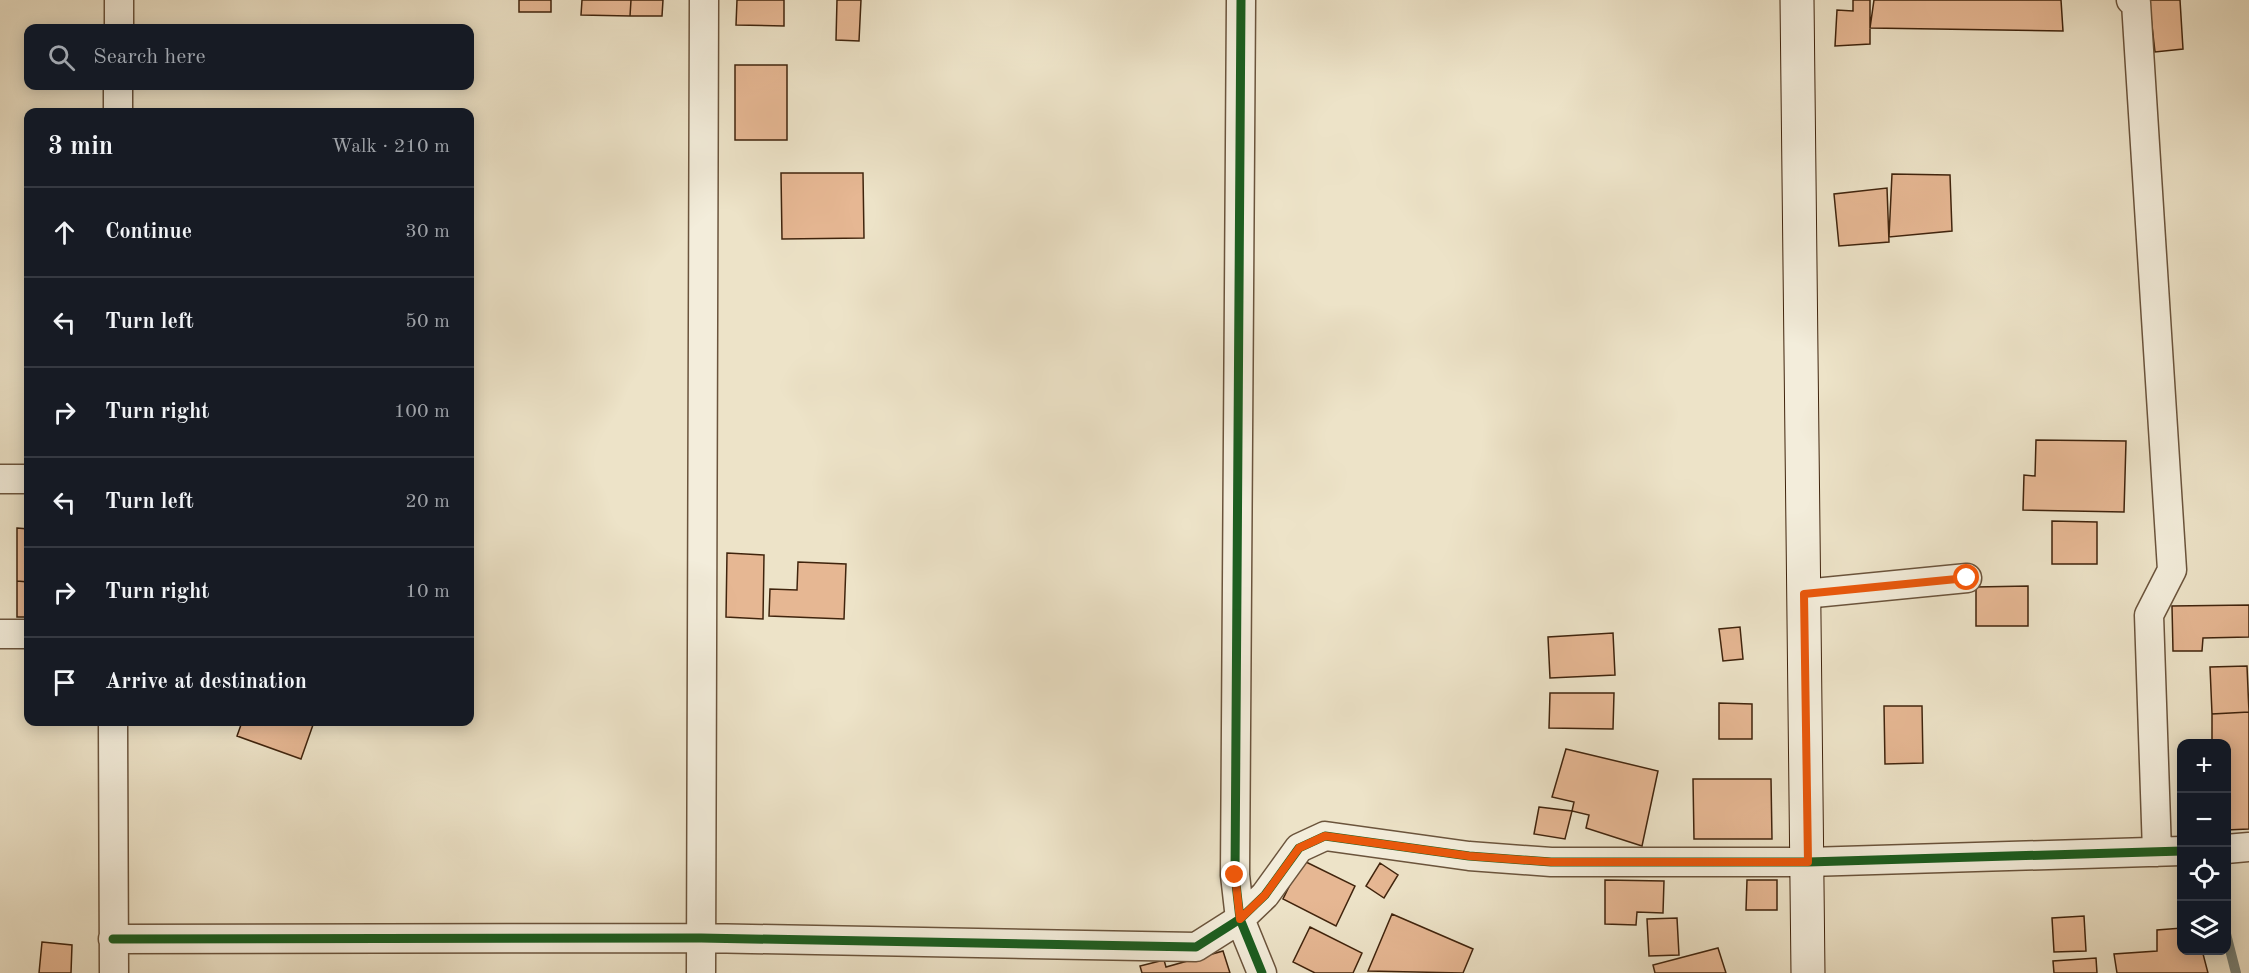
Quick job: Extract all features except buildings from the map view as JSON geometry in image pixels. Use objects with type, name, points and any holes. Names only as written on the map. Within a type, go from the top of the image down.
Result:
[{"type":"street","points":[[118,24],[119,0]]},
{"type":"street","points":[[700,973],[704,0]]},
{"type":"street","points":[[1241,0],[1235,875],[1240,919],[1262,973]]},
{"type":"street","points":[[1797,0],[1808,973]]},
{"type":"street","points":[[113,939],[701,938],[1196,947],[1240,919],[1265,895],[1299,848],[1325,836],[1469,856],[1551,862],[1808,862],[2169,851],[2149,615],[2172,570],[2136,3],[2132,0]]},
{"type":"street","points":[[118,90],[118,108]]},
{"type":"street","points":[[0,479],[24,479]]},
{"type":"street","points":[[1804,594],[1967,578]]},
{"type":"street","points":[[0,634],[24,634]]},
{"type":"street","points":[[114,726],[114,973]]},
{"type":"street","points":[[2231,849],[2249,848]]},
{"type":"waterway","points":[[2231,954],[2236,973]]},
{"type":"cycle path","points":[[1241,0],[1235,875],[1240,919],[1262,973]]},
{"type":"cycle path","points":[[113,939],[701,938],[1196,947],[1240,919],[1265,895],[1299,848],[1325,836],[1469,856],[1551,862],[1808,862],[2177,851]]},
{"type":"route","points":[[1235,875],[1240,919],[1265,895],[1299,848],[1325,836],[1469,856],[1551,862],[1808,862],[1804,594],[1967,578]]}]
